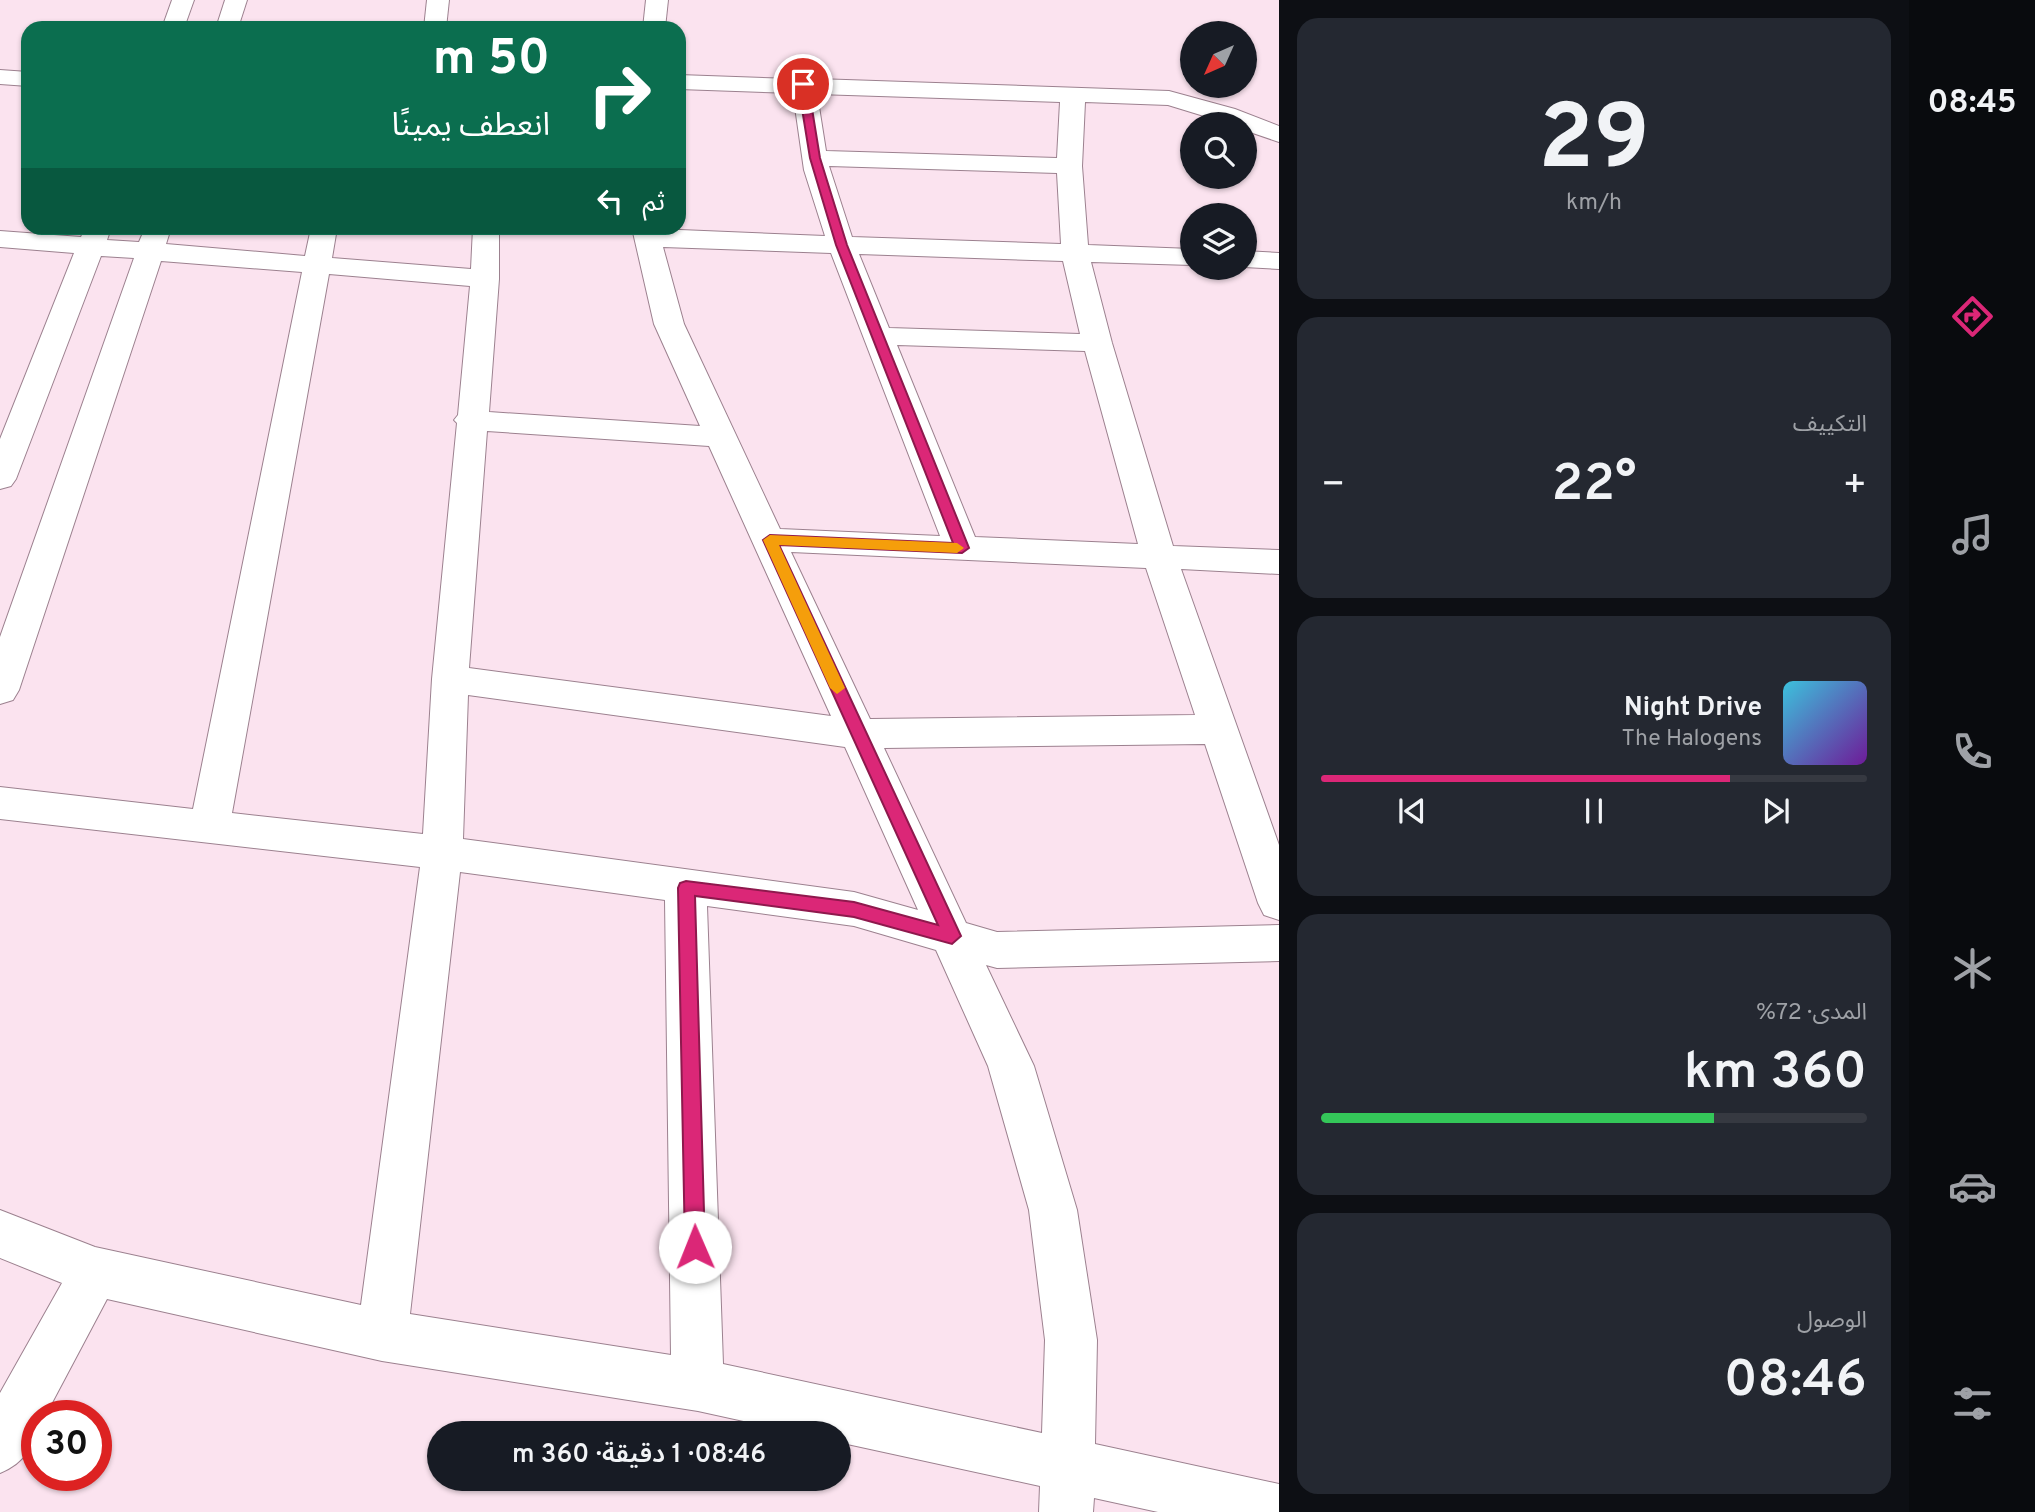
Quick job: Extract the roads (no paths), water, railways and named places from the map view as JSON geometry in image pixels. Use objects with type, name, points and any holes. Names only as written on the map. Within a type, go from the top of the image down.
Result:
[{"type":"street","points":[[176,21],[183,0]]},
{"type":"street","points":[[229,21],[236,0]]},
{"type":"street","points":[[436,21],[439,0]]},
{"type":"street","points":[[655,21],[657,0]]},
{"type":"street","points":[[686,82],[804,75],[1073,95],[1169,98],[1226,114],[1279,135]]},
{"type":"street","points":[[804,75],[815,158],[842,245],[962,548]]},
{"type":"street","points":[[1073,95],[1069,166],[1075,251],[1097,343],[1159,557],[1279,903]]},
{"type":"street","points":[[815,158],[1069,166]]},
{"type":"street","points":[[210,826],[323,235]]},
{"type":"street","points":[[382,1335],[442,853],[450,679],[470,420],[485,279],[486,235]]},
{"type":"street","points":[[647,235],[669,324],[1011,1066],[1053,1210],[1070,1340],[1067,1489]]},
{"type":"street","points":[[679,235],[842,245],[1180,256]]},
{"type":"street","points":[[0,479],[94,238]]},
{"type":"street","points":[[0,239],[153,240],[317,264],[485,279]]},
{"type":"street","points":[[0,690],[153,240]]},
{"type":"street","points":[[1257,260],[1279,261]]},
{"type":"street","points":[[878,336],[1097,343]]},
{"type":"street","points":[[470,420],[722,437]]},
{"type":"street","points":[[770,540],[1279,562]]},
{"type":"street","points":[[450,679],[858,734],[1219,729]]},
{"type":"street","points":[[0,803],[442,853],[854,909],[997,950],[1279,943]]},
{"type":"street","points":[[686,888],[698,1385]]},
{"type":"street","points":[[0,1234],[95,1272],[382,1335],[698,1385],[1067,1489],[1279,1511]]},
{"type":"street","points":[[0,1446],[95,1272]]}]
